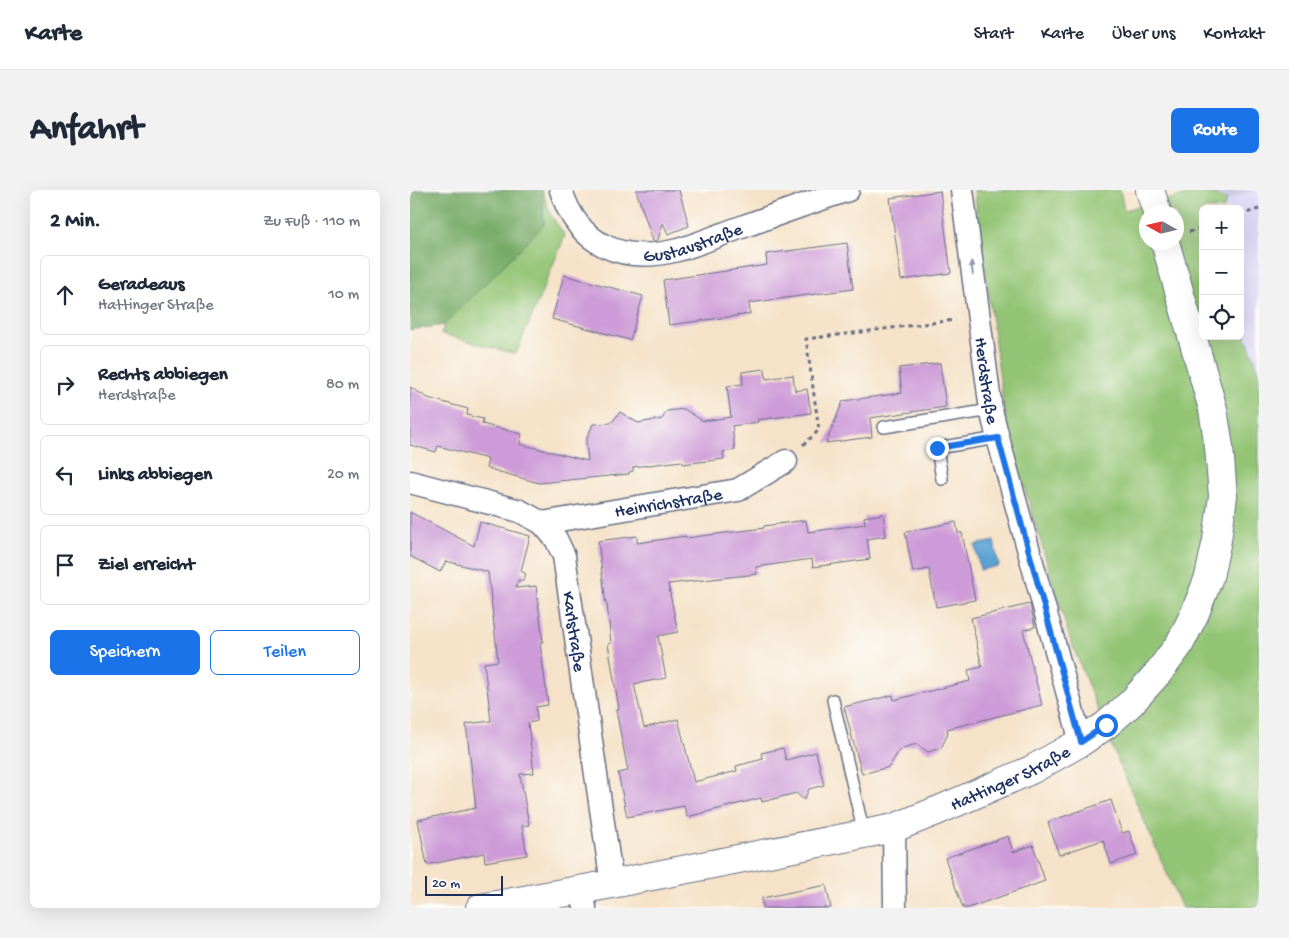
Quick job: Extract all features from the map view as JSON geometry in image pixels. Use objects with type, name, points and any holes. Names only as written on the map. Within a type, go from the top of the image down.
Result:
[{"type":"main road","points":[[1150,190],[1155,205]]},
{"type":"main road","name":"Hattinger Straße","points":[[480,908],[583,898],[612,884],[894,828],[1031,770],[1081,742],[1106,725],[1136,697],[1158,673],[1179,645],[1195,612],[1209,577],[1218,540],[1223,496],[1219,448],[1213,410],[1167,250]]},
{"type":"street","name":"Gustavstraße","points":[[561,190],[565,206],[577,225],[594,241],[617,252],[646,254],[677,250],[848,190]]},
{"type":"street","name":"Herdstraße","points":[[962,190],[978,317],[998,438],[1081,742]]},
{"type":"street","name":"Heinrichstraße","points":[[542,523],[738,490],[786,461]]},
{"type":"street","name":"Karlstraße","points":[[410,482],[520,511],[542,523],[556,539],[564,556],[612,884]]},
{"type":"street","points":[[894,828],[895,908]]},
{"type":"lane","points":[[884,426],[992,410]]},
{"type":"lane","points":[[942,479],[937,448],[998,438]]},
{"type":"lane","points":[[833,700],[864,834]]},
{"type":"path","points":[[1244,214],[1259,209]]},
{"type":"path","points":[[786,461],[819,430],[806,339],[978,317]]},
{"type":"shaded area","points":[[1202,190],[1254,190],[1227,200]]},
{"type":"shaded area","points":[[1259,190],[1259,371],[1244,332],[1244,205],[1225,205],[1227,200]]},
{"type":"green space","points":[[410,190],[542,190],[544,225],[444,325],[410,330]]},
{"type":"green space","points":[[542,190],[551,215],[565,236],[516,354],[441,334],[444,325],[544,225]]},
{"type":"green space","points":[[974,190],[1120,190],[1124,210],[1139,206],[1139,250],[1184,250],[1184,205],[1145,205],[1203,191],[1227,200],[1225,205],[1199,205],[1199,340],[1244,340],[1244,332],[1259,371],[1259,908],[1182,908],[1113,749],[1069,636],[1007,429]]},
{"type":"water","points":[[994,541],[999,566],[980,570],[975,545]]},
{"type":"building","points":[[636,190],[679,190],[689,226],[668,234],[663,223],[658,240],[653,241]]},
{"type":"building","points":[[940,191],[951,273],[901,280],[890,198]]},
{"type":"building","points":[[847,243],[853,289],[749,303],[750,314],[669,325],[663,280],[767,265],[766,254]]},
{"type":"building","points":[[564,275],[643,296],[630,340],[552,319]]},
{"type":"building","points":[[940,363],[946,407],[870,418],[872,437],[826,443],[843,401],[902,393],[899,368]]},
{"type":"building","points":[[765,369],[766,379],[793,375],[795,391],[807,389],[811,413],[757,420],[758,422],[732,426],[735,450],[723,452],[724,459],[683,464],[682,461],[633,467],[633,471],[629,472],[629,474],[539,483],[486,468],[488,459],[438,446],[436,452],[410,445],[410,387],[428,398],[468,409],[467,415],[483,419],[482,424],[522,434],[520,444],[588,461],[586,441],[593,424],[611,423],[620,412],[638,423],[662,419],[667,411],[684,409],[703,421],[731,417],[727,386],[743,384],[742,372]]},
{"type":"building","points":[[410,512],[474,546],[480,522],[530,536],[521,571],[526,574],[523,581],[518,580],[516,588],[536,586],[543,642],[540,642],[548,705],[536,707],[537,721],[528,723],[534,773],[520,774],[529,825],[522,826],[527,855],[485,862],[484,853],[427,865],[418,820],[476,808],[466,724],[491,721],[484,663],[498,661],[488,572],[446,561],[440,572],[410,556]]},
{"type":"building","points":[[883,514],[886,536],[867,539],[870,559],[813,567],[812,559],[756,567],[757,574],[668,584],[678,632],[658,636],[666,678],[634,684],[644,728],[678,719],[694,782],[737,771],[736,766],[763,759],[761,753],[783,748],[786,760],[816,752],[824,785],[809,789],[804,800],[796,793],[762,802],[761,798],[687,817],[684,806],[627,817],[618,773],[628,771],[616,710],[619,709],[608,644],[611,643],[598,541],[637,536],[637,543],[764,528],[764,526],[806,520],[808,532],[865,524],[864,517]]},
{"type":"building","points":[[956,522],[958,533],[962,533],[975,600],[936,607],[929,569],[913,572],[905,532]]},
{"type":"building","points":[[1030,604],[1035,627],[1023,630],[1042,705],[947,729],[948,734],[941,748],[928,752],[916,744],[900,749],[889,767],[862,774],[844,707],[893,695],[894,700],[970,681],[968,670],[982,667],[971,618]]},
{"type":"building","points":[[1111,800],[1122,833],[1129,831],[1137,855],[1111,864],[1103,840],[1059,855],[1048,822]]},
{"type":"building","points":[[1008,836],[1013,852],[1033,845],[1045,881],[968,908],[963,908],[945,858]]},
{"type":"building","points":[[826,885],[831,908],[763,908],[762,898]]},
{"type":"route","points":[[937,448],[998,438],[1081,742],[1106,725]]}]
